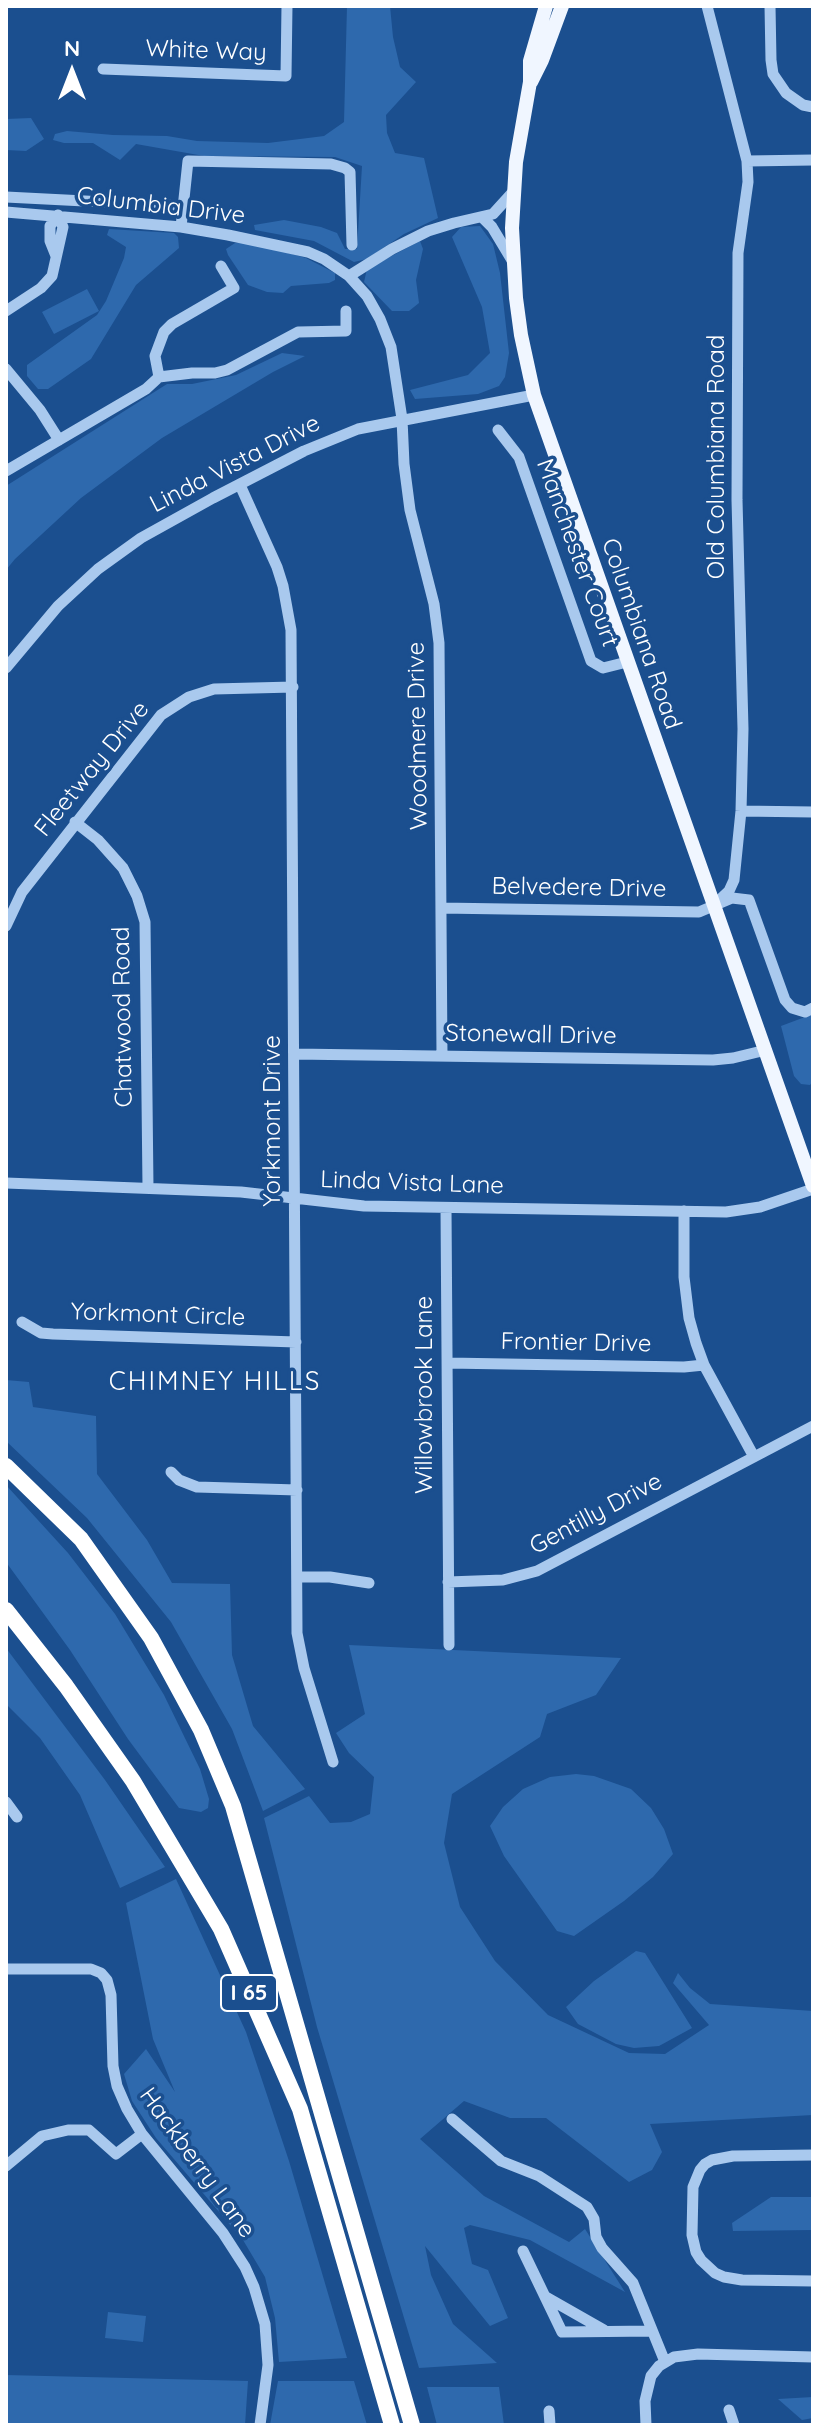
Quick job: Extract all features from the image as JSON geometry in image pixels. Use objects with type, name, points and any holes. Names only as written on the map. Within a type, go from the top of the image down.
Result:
[{"type":"highway","name":"I 65","points":[[6,1466],[81,1539],[151,1638],[196,1718],[233,1806],[412,2425]]},
{"type":"highway","name":"I 65","points":[[6,1610],[66,1686],[133,1781],[221,1929],[300,2109],[392,2425]]},
{"type":"main road","name":"Columbiana Road","points":[[546,6],[530,61],[530,82],[517,150],[513,192],[513,262],[521,335],[534,395],[813,1187]]},
{"type":"main road","name":"Columbiana Road","points":[[530,82],[542,60],[562,6]]},
{"type":"street","name":"White Way","points":[[103,69],[286,76],[287,6]]},
{"type":"street","name":"Old Columbiana Road","points":[[707,6],[747,161],[748,182],[738,253],[737,500],[743,729],[741,811],[734,880],[729,891],[714,905]]},
{"type":"street","points":[[770,6],[773,74],[786,93],[803,105],[813,107]]},
{"type":"street","points":[[747,161],[813,160]]},
{"type":"street","points":[[181,227],[188,161],[338,165],[350,172],[352,245]]},
{"type":"street","points":[[349,276],[428,231],[493,214],[513,192]]},
{"type":"street","points":[[6,197],[183,206]]},
{"type":"street","name":"Columbia Drive","points":[[6,212],[181,227],[228,235],[308,252],[349,276]]},
{"type":"street","points":[[6,311],[47,283],[55,268],[56,256],[50,241],[50,226],[58,215]]},
{"type":"street","points":[[483,218],[513,262]]},
{"type":"street","points":[[159,377],[155,356],[164,332],[172,324],[234,288],[221,266]]},
{"type":"street","name":"Woodmere Drive","points":[[349,276],[367,296],[391,347],[402,419],[410,510],[434,604],[439,643],[442,1056]]},
{"type":"street","points":[[6,471],[146,389],[159,377],[227,370],[298,332],[346,331],[346,311]]},
{"type":"street","points":[[6,369],[40,410],[59,440]]},
{"type":"street","name":"Linda Vista Drive","points":[[6,668],[58,606],[108,562],[165,524],[240,485],[342,434],[402,419],[534,395]]},
{"type":"street","name":"Manchester Court","points":[[498,430],[519,457],[591,661],[603,668],[627,662]]},
{"type":"street","name":"Yorkmont Drive","points":[[240,485],[269,545],[283,586],[291,630],[297,1633],[300,1656],[333,1762]]},
{"type":"street","name":"Fleetway Drive","points":[[6,926],[22,892],[75,822],[155,722],[178,702],[214,689],[293,687]]},
{"type":"street","points":[[741,811],[813,812]]},
{"type":"street","name":"Chatwood Road","points":[[75,822],[106,847],[123,868],[137,896],[145,922],[148,1187]]},
{"type":"street","name":"Belvedere Drive","points":[[441,908],[699,912],[732,898],[749,900],[785,1000],[792,1008],[805,1012],[813,1008]]},
{"type":"street","name":"Stonewall Drive","points":[[295,1054],[713,1060],[766,1050]]},
{"type":"street","name":"Linda Vista Lane","points":[[6,1183],[241,1192],[353,1205],[684,1211],[747,1210],[813,1187]]},
{"type":"street","name":"Willowbrook Lane","points":[[446,1208],[448,1582]]},
{"type":"street","points":[[684,1211],[689,1318],[704,1365],[753,1455]]},
{"type":"street","name":"Yorkmont Circle","points":[[22,1322],[41,1333],[53,1334],[296,1342]]},
{"type":"street","name":"Frontier Drive","points":[[448,1363],[704,1365]]},
{"type":"street","name":"Gentilly Drive","points":[[448,1582],[503,1580],[537,1571],[813,1426]]},
{"type":"street","points":[[171,1472],[179,1480],[197,1487],[297,1490]]},
{"type":"street","points":[[297,1577],[330,1577],[369,1583]]},
{"type":"street","points":[[448,1582],[449,1645]]},
{"type":"street","points":[[6,1802],[17,1817]]},
{"type":"street","name":"Hackberry Lane","points":[[6,1969],[83,1968],[104,1975],[111,1989],[112,2051],[117,2086],[127,2109],[142,2134],[223,2233],[254,2287],[265,2324],[268,2365],[260,2425]]},
{"type":"street","points":[[452,2119],[501,2161],[539,2176],[587,2207],[594,2219],[596,2237],[602,2248],[633,2283],[665,2362]]},
{"type":"street","points":[[6,2166],[42,2136],[68,2130],[89,2130],[116,2154],[142,2134]]},
{"type":"street","points":[[813,2155],[733,2156],[705,2164],[693,2187],[692,2235],[696,2252],[707,2268],[724,2277],[813,2281]]},
{"type":"street","points":[[523,2251],[562,2332],[652,2331]]},
{"type":"street","points":[[545,2297],[607,2332]]},
{"type":"street","points":[[646,2425],[645,2401],[651,2376],[674,2357],[686,2354],[813,2357]]},
{"type":"street","points":[[729,2410],[734,2425]]},
{"type":"street","points":[[549,2411],[550,2425]]},
{"type":"shaded area","points":[[347,6],[390,6],[400,67],[416,82],[386,115],[387,133],[395,153],[424,158],[438,218],[404,234],[367,259],[354,262],[314,241],[255,230],[254,225],[284,220],[321,227],[337,233],[345,249],[357,249],[362,166],[335,157],[204,156],[136,144],[120,160],[93,143],[53,140],[55,134],[67,131],[268,143],[324,136],[344,122]]},
{"type":"shaded area","points":[[31,118],[44,139],[26,151],[6,150],[6,119]]},
{"type":"shaded area","points":[[480,226],[493,244],[500,273],[509,353],[505,377],[499,386],[478,394],[415,399],[410,390],[468,375],[490,353],[482,307],[452,237],[461,227]]},
{"type":"shaded area","points":[[109,229],[174,233],[178,237],[179,248],[136,285],[91,359],[48,389],[38,389],[27,376],[27,365],[97,315],[106,301],[126,247],[107,235]]},
{"type":"shaded area","points":[[420,241],[423,249],[416,280],[419,303],[409,311],[392,311],[364,282],[367,269]]},
{"type":"shaded area","points":[[235,243],[254,243],[306,258],[335,273],[335,280],[291,286],[283,293],[267,292],[248,285],[226,249]]},
{"type":"shaded area","points":[[87,289],[99,311],[54,334],[42,312]]},
{"type":"shaded area","points":[[282,353],[305,356],[162,438],[81,498],[6,570],[6,486],[167,384],[192,384],[236,375]]},
{"type":"shaded area","points":[[813,1014],[813,1081],[810,1085],[801,1084],[794,1076],[781,1026]]},
{"type":"shaded area","points":[[6,1380],[29,1382],[33,1407],[96,1416],[97,1474],[147,1540],[172,1583],[230,1584],[232,1655],[253,1726],[305,1789],[263,1811],[232,1729],[171,1622],[87,1518],[6,1441]]},
{"type":"shaded area","points":[[6,1485],[68,1553],[115,1614],[164,1695],[200,1769],[209,1799],[208,1808],[201,1812],[179,1808],[6,1562]]},
{"type":"shaded area","points":[[349,1645],[621,1658],[596,1695],[547,1714],[540,1737],[452,1794],[444,1843],[460,1907],[495,1961],[548,2015],[629,2053],[665,2054],[709,2025],[673,1983],[678,1973],[690,1988],[710,2004],[813,2011],[813,2115],[650,2124],[662,2152],[652,2170],[629,2182],[546,2118],[510,2118],[464,2101],[420,2139],[484,2196],[569,2242],[585,2229],[625,2292],[530,2240],[470,2225],[464,2228],[472,2264],[488,2270],[508,2318],[490,2326],[425,2246],[431,2275],[453,2324],[497,2363],[419,2368],[317,2027],[264,1818],[309,1796],[330,1823],[351,1822],[370,1814],[374,1777],[349,1753],[336,1733],[365,1714]]},
{"type":"shaded area","points":[[6,1648],[105,1780],[165,1867],[120,1888],[80,1795],[40,1738],[6,1704]]},
{"type":"shaded area","points":[[576,1774],[594,1776],[631,1789],[651,1808],[664,1829],[673,1854],[653,1877],[574,1936],[557,1931],[504,1856],[490,1826],[503,1807],[523,1789],[550,1777]]},
{"type":"shaded area","points":[[176,1879],[246,2032],[289,2161],[347,2358],[279,2362],[275,2318],[265,2277],[243,2240],[156,2138],[132,2101],[124,2074],[146,2049],[175,2092],[153,2039],[126,1903]]},
{"type":"shaded area","points":[[636,1951],[645,1953],[692,2028],[659,2046],[634,2048],[616,2044],[578,2024],[566,2007],[594,1981]]},
{"type":"shaded area","points":[[771,2197],[813,2197],[813,2230],[733,2231],[732,2223]]},
{"type":"shaded area","points":[[108,2312],[146,2316],[143,2342],[105,2338]]},
{"type":"shaded area","points":[[6,2375],[248,2381],[245,2425],[6,2425]]},
{"type":"shaded area","points":[[278,2381],[354,2381],[367,2425],[270,2425]]},
{"type":"shaded area","points":[[427,2387],[499,2387],[504,2425],[437,2425]]},
{"type":"shaded area","points":[[813,2397],[813,2418],[802,2420],[778,2399]]},
{"type":"district","name":"CHIMNEY HILLS","points":[[215,1382]]}]
